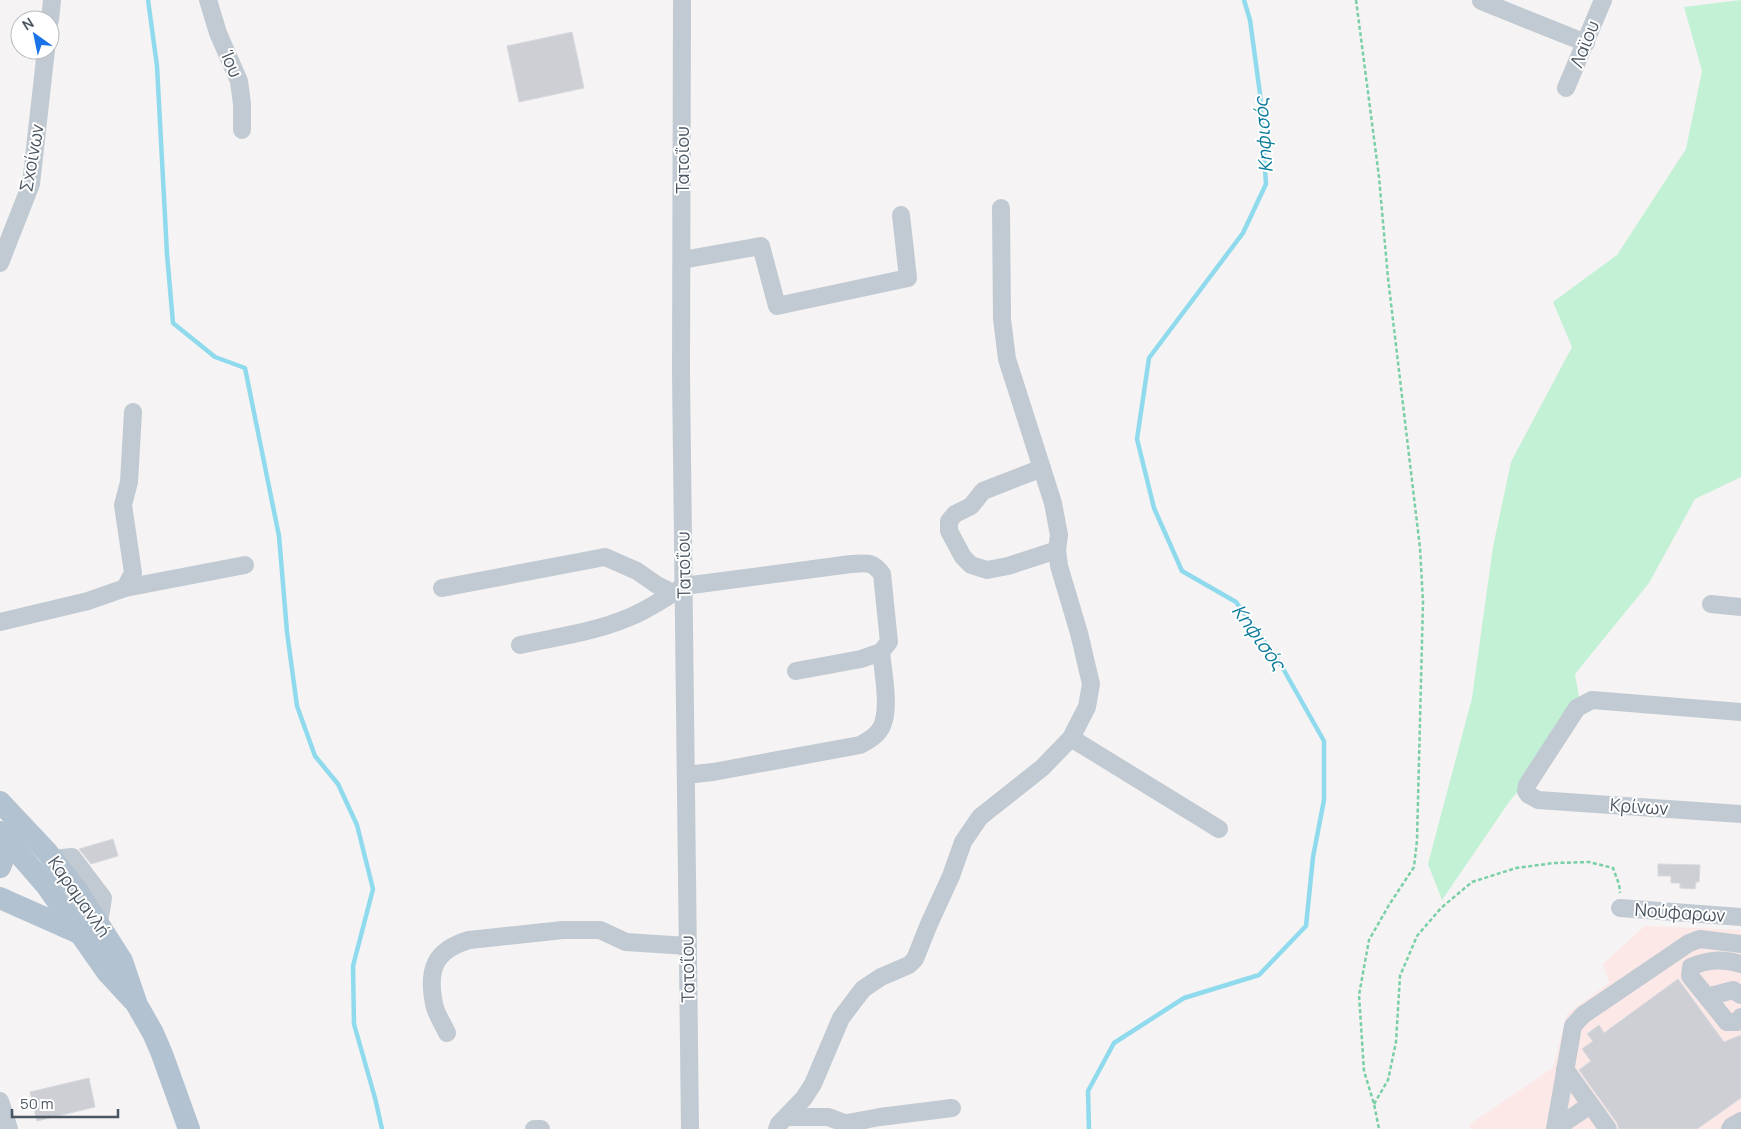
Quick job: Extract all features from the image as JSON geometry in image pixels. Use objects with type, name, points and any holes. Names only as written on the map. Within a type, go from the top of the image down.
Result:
[{"type":"main road","name":"Καραμανλή","points":[[0,802],[19,820],[76,889],[106,972],[137,1005],[153,1033],[189,1129]]},
{"type":"main road","name":"Καραμανλή","points":[[0,832],[46,886],[90,929]]},
{"type":"main road","points":[[0,832],[4,842],[5,854],[0,867]]},
{"type":"main road","points":[[0,898],[90,929]]},
{"type":"street","name":"Ίου","points":[[208,0],[218,33],[240,81],[242,130]]},
{"type":"street","name":"Τατοΐου","points":[[682,0],[682,260],[678,589],[686,776],[688,946],[686,1128]]},
{"type":"street","name":"Λαϊου","points":[[1566,88],[1603,0]]},
{"type":"street","points":[[1481,1],[1586,43]]},
{"type":"street","name":"Σχοίνων","points":[[0,263],[31,184],[45,60]]},
{"type":"street","points":[[782,1123],[804,1098],[813,1084],[841,1018],[863,990],[881,977],[909,965],[915,958],[951,876],[962,842],[980,817],[1042,768],[1071,738],[1087,707],[1091,684],[1059,566],[1057,550],[1059,535],[1053,504],[1007,359],[1002,319],[1001,208]]},
{"type":"street","points":[[682,260],[760,246],[777,306],[908,278],[901,215]]},
{"type":"street","points":[[124,588],[133,573],[123,505],[129,482],[133,412]]},
{"type":"street","points":[[1042,468],[983,491],[971,506],[955,514],[949,521],[949,532],[963,558],[971,565],[987,570],[1008,566],[1057,550]]},
{"type":"street","points":[[442,588],[605,557],[637,571],[657,585],[678,589],[851,564],[871,563],[882,574],[889,642],[882,652],[861,659],[796,671]]},
{"type":"street","points":[[0,622],[88,601],[124,588],[245,565]]},
{"type":"street","points":[[520,645],[590,630],[630,617],[678,589]]},
{"type":"street","points":[[1711,604],[1741,607]]},
{"type":"street","points":[[686,776],[860,745],[872,738],[880,730],[884,720],[886,703],[882,652]]},
{"type":"street","name":"Κρίνων","points":[[1741,712],[1588,701],[1577,708],[1527,784],[1526,791],[1538,800],[1741,814]]},
{"type":"street","points":[[1071,738],[1220,829]]},
{"type":"street","name":"Νούφαρων","points":[[1620,908],[1741,917]]},
{"type":"street","points":[[447,1033],[434,1005],[432,975],[435,963],[445,951],[456,944],[469,940],[563,930],[600,930],[626,942],[688,946]]},
{"type":"street","points":[[1555,1129],[1573,1026],[1583,1014],[1688,943],[1700,940],[1741,944]]},
{"type":"street","points":[[1741,964],[1729,961],[1704,961],[1691,967],[1690,976],[1727,1022],[1738,1022],[1741,1017]]},
{"type":"street","points":[[1707,997],[1733,990],[1741,994]]},
{"type":"street","points":[[1565,1069],[1608,1129]]},
{"type":"street","points":[[0,1101],[9,1129]]},
{"type":"street","points":[[1555,1129],[1590,1105]]},
{"type":"street","points":[[782,1123],[828,1117],[854,1126],[880,1117],[952,1108]]},
{"type":"street","points":[[1730,1129],[1741,1121]]},
{"type":"street","points":[[534,1129],[541,1129]]},
{"type":"path","points":[[1356,0],[1379,177],[1388,278],[1420,548],[1423,602],[1417,840],[1414,867],[1369,940],[1359,996],[1364,1071],[1379,1129]]},
{"type":"path","points":[[1374,1104],[1388,1080],[1396,1042],[1400,976],[1417,936],[1441,908],[1472,882],[1516,868],[1554,863],[1589,862],[1613,868],[1620,884],[1620,908]]},
{"type":"shaded area","points":[[1645,926],[1741,930],[1741,1129],[1471,1129],[1470,1124],[1553,1068],[1567,1014],[1609,983],[1603,964]]},
{"type":"green space","points":[[1741,0],[1741,477],[1695,499],[1649,583],[1575,674],[1582,714],[1509,802],[1442,900],[1428,864],[1472,698],[1493,547],[1511,462],[1572,347],[1553,302],[1617,255],[1686,149],[1702,71],[1684,7]]},
{"type":"building","points":[[572,32],[584,88],[519,102],[507,46]]},
{"type":"building","points":[[113,839],[118,856],[91,864],[79,849]]},
{"type":"building","points":[[1658,864],[1700,865],[1699,882],[1696,882],[1695,889],[1680,888],[1680,883],[1671,883],[1671,876],[1658,876]]},
{"type":"building","points":[[1678,979],[1724,1042],[1741,1035],[1741,1098],[1697,1129],[1619,1129],[1617,1123],[1579,1070],[1591,1061],[1582,1049],[1593,1041],[1587,1034],[1599,1025],[1604,1033]]},
{"type":"building","points":[[89,1078],[95,1107],[37,1121],[30,1092]]},
{"type":"waterway","points":[[148,0],[157,66],[167,254],[173,323],[215,357],[245,368],[279,536],[287,632],[297,706],[315,756],[338,784],[357,825],[373,889],[353,966],[354,1024],[382,1129]]},
{"type":"waterway","name":"Κηφισός","points":[[1089,1129],[1088,1091],[1114,1043],[1184,998],[1259,975],[1306,926],[1313,857],[1324,800],[1324,741],[1281,665],[1236,602],[1182,571],[1154,508],[1137,439],[1149,358],[1243,233],[1266,184],[1260,94],[1250,20],[1244,0]]}]
